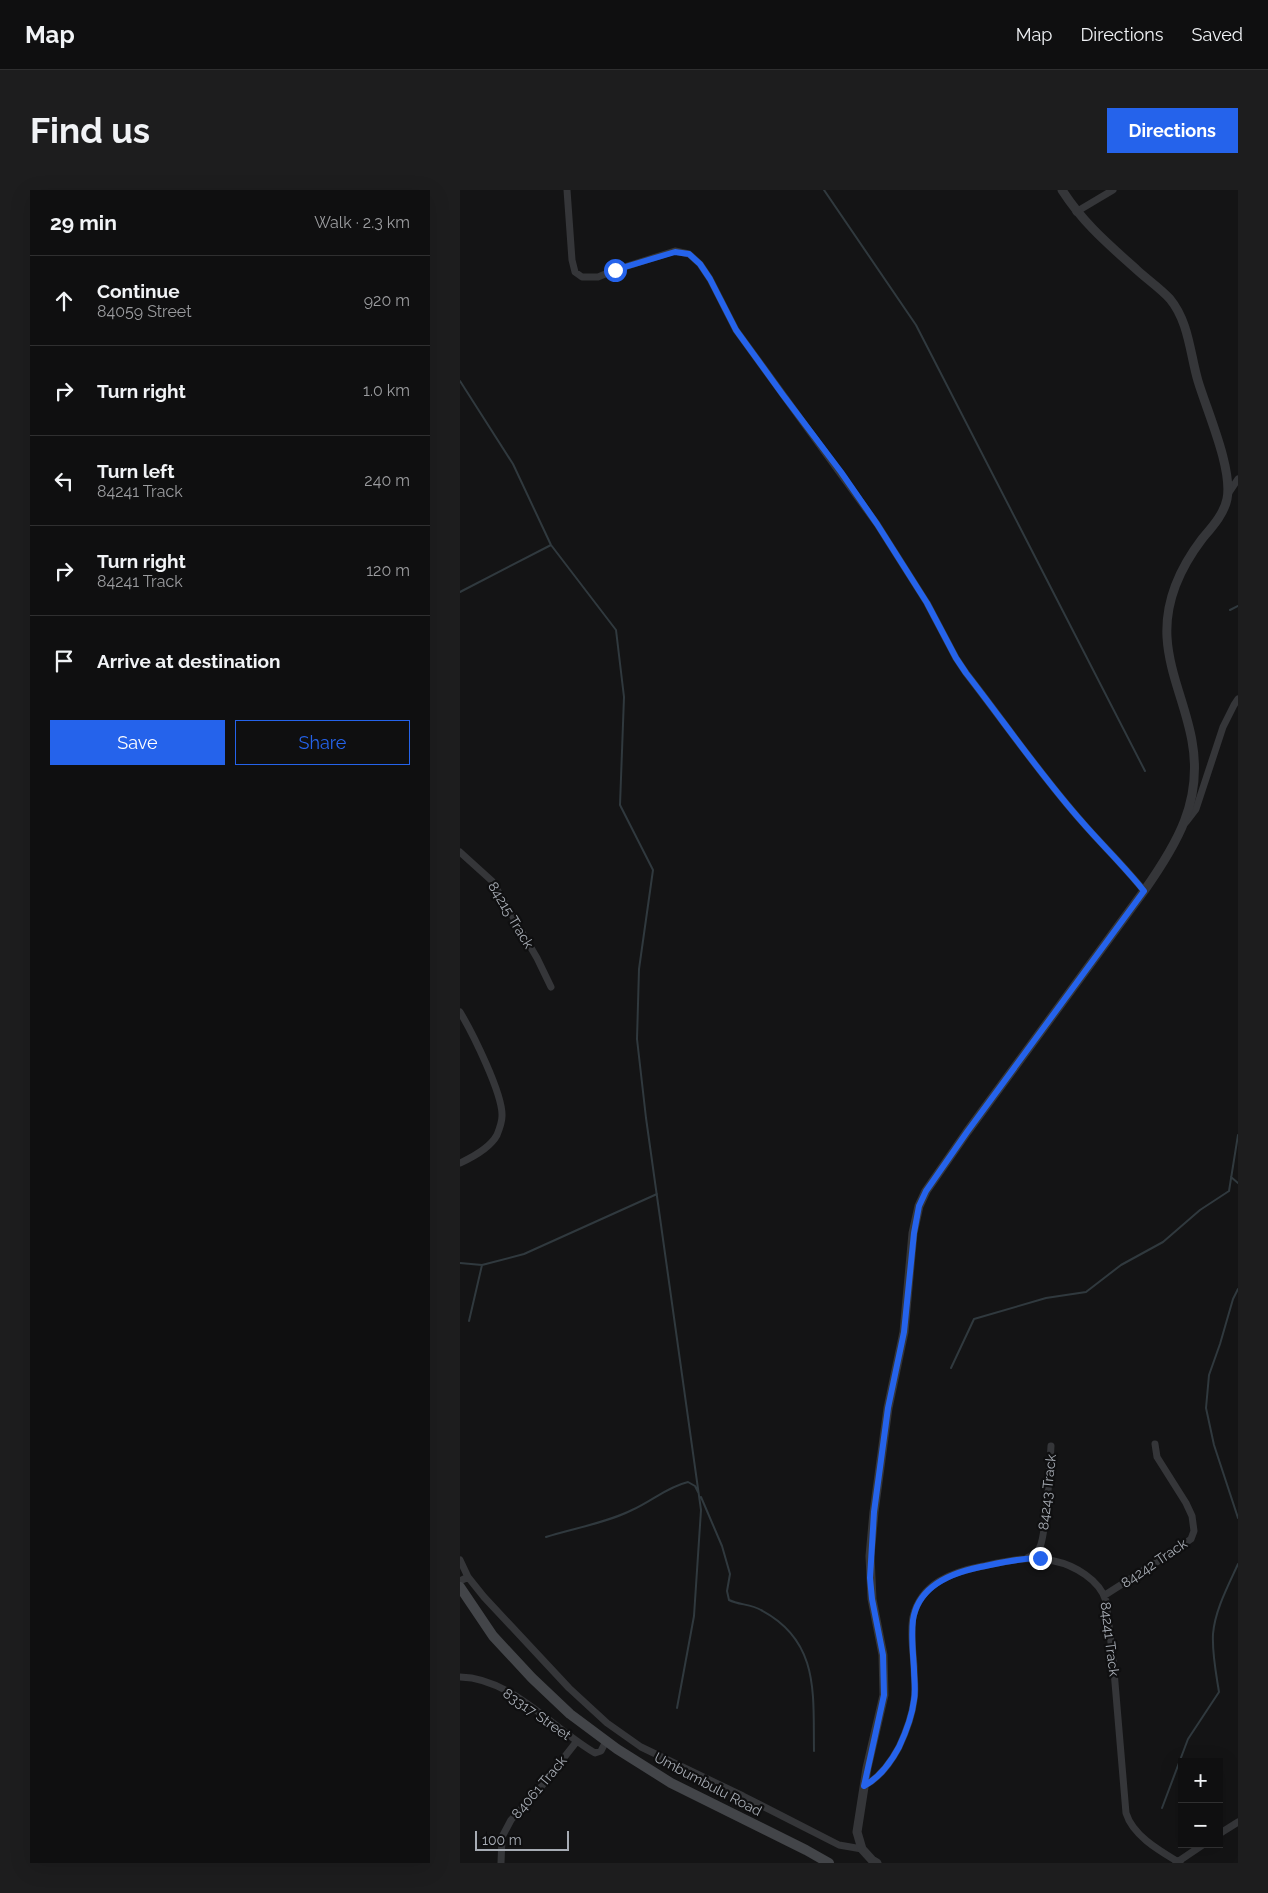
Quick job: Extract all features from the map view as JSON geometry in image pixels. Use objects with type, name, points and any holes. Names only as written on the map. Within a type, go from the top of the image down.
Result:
[{"type":"main road","name":"Umbumbulu Road","points":[[460,1587],[493,1636],[532,1678],[570,1714],[671,1783],[829,1863]]},
{"type":"street","points":[[568,190],[572,260],[575,272],[582,277],[598,277],[675,252],[689,254],[700,264],[710,279],[736,330],[877,524],[927,603],[966,673],[1055,790],[1144,891]]},
{"type":"street","points":[[1076,212],[1113,190]]},
{"type":"street","points":[[877,1863],[862,1849],[857,1832],[864,1786],[884,1695],[883,1655],[872,1599],[870,1578],[874,1512],[888,1408],[904,1332],[914,1233],[919,1206],[926,1191],[967,1132],[1165,861],[1184,824],[1190,808],[1193,786],[1192,742],[1170,662],[1167,616],[1170,600],[1182,569],[1223,511],[1228,494],[1228,483],[1224,466],[1212,421],[1198,383],[1190,345],[1171,301],[1090,228],[1076,212],[1065,192]]},
{"type":"street","points":[[1228,494],[1238,479]]},
{"type":"street","points":[[1184,824],[1196,809],[1214,761],[1223,726],[1238,699]]},
{"type":"street","name":"84215 Track","points":[[460,852],[492,882],[551,987]]},
{"type":"street","points":[[460,1012],[490,1075],[500,1101],[502,1116],[496,1137],[483,1150],[460,1163]]},
{"type":"street","name":"84242 Track","points":[[1105,1595],[1180,1547],[1191,1539],[1194,1531],[1192,1516],[1157,1457],[1155,1444]]},
{"type":"street","name":"84243 Track","points":[[1024,1560],[1041,1546],[1046,1514],[1051,1446]]},
{"type":"street","name":"84241 Track","points":[[864,1786],[874,1781],[894,1756],[907,1729],[915,1699],[913,1617],[924,1595],[933,1584],[946,1577],[970,1569],[1006,1561],[1040,1558],[1064,1563],[1086,1576],[1105,1595],[1111,1639],[1126,1813],[1129,1823],[1137,1832],[1178,1863]]},
{"type":"street","points":[[460,1560],[468,1577],[484,1597],[569,1688],[607,1723],[641,1747],[839,1845],[862,1849]]},
{"type":"street","points":[[460,1581],[468,1577]]},
{"type":"street","name":"83317 Street","points":[[460,1677],[485,1680],[505,1690],[595,1753],[601,1751],[602,1737]]},
{"type":"street","points":[[602,1737],[607,1723]]},
{"type":"street","name":"84061 Track","points":[[501,1863],[502,1837],[510,1820],[577,1742]]},
{"type":"street","points":[[1223,1831],[1238,1822]]},
{"type":"street","points":[[1178,1863],[1199,1848]]},
{"type":"waterway","points":[[824,190],[916,325],[1145,771]]},
{"type":"waterway","points":[[460,381],[513,464],[551,545],[616,630],[624,697],[620,805],[653,870],[639,969],[637,1039],[646,1118],[701,1510],[694,1616],[677,1708]]},
{"type":"waterway","points":[[460,592],[551,545]]},
{"type":"waterway","points":[[1230,610],[1238,606]]},
{"type":"waterway","points":[[951,1368],[974,1319],[1046,1298],[1086,1292],[1121,1265],[1163,1242],[1200,1210],[1229,1191],[1238,1135]]},
{"type":"waterway","points":[[1231,1177],[1238,1183]]},
{"type":"waterway","points":[[460,1263],[482,1265],[524,1254],[657,1194]]},
{"type":"waterway","points":[[469,1321],[482,1265]]},
{"type":"waterway","points":[[1238,1289],[1233,1299],[1209,1375],[1206,1408],[1214,1445],[1238,1518]]},
{"type":"waterway","points":[[546,1537],[622,1515],[680,1484],[688,1482],[695,1486],[698,1492]]},
{"type":"waterway","points":[[701,1497],[722,1546],[730,1574],[727,1591],[729,1600],[757,1608],[780,1623],[794,1637],[803,1653],[809,1671],[812,1690],[814,1751]]},
{"type":"waterway","points":[[1162,1808],[1188,1739],[1219,1692],[1214,1663],[1214,1625],[1222,1598],[1238,1564]]},
{"type":"route","points":[[615,270],[675,252],[689,254],[700,264],[710,279],[736,330],[814,434],[877,524],[927,603],[966,673],[1055,790],[1144,891],[967,1132],[926,1191],[919,1206],[914,1233],[904,1332],[888,1408],[874,1512],[870,1578],[872,1599],[883,1655],[884,1695],[864,1786],[874,1781],[894,1756],[907,1729],[915,1699],[913,1617],[924,1595],[933,1584],[946,1577],[970,1569],[1006,1561],[1040,1558]]}]
